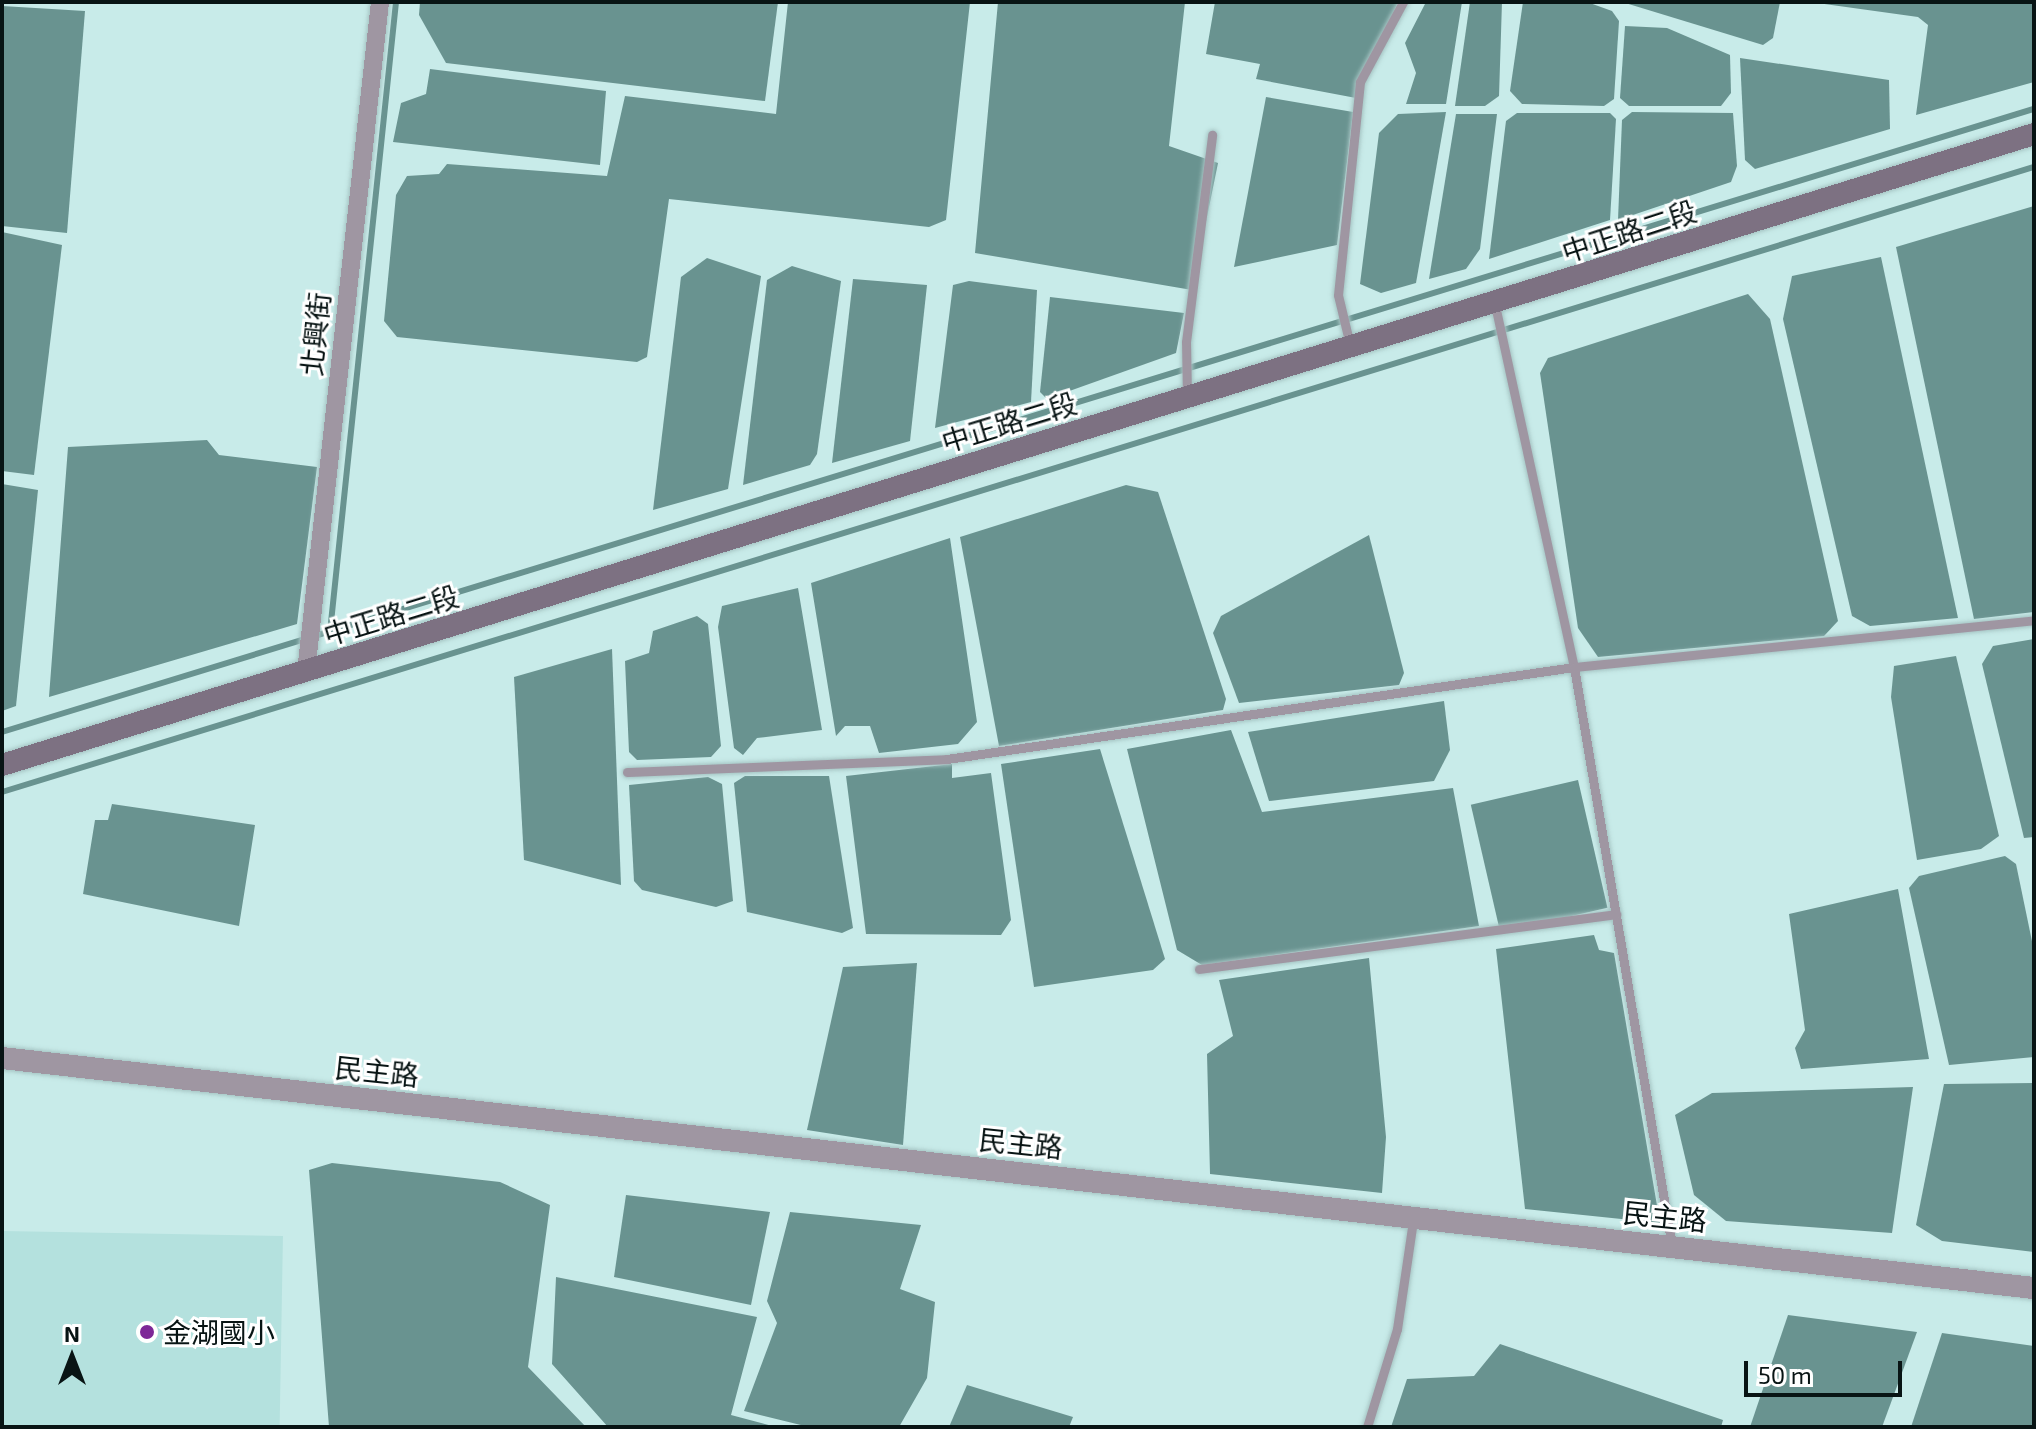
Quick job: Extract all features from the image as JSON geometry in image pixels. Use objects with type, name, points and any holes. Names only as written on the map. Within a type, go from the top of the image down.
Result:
[{"type":"main road","name":"中正路二段","points":[[2,765],[1187,397],[1495,305],[2034,134]]},
{"type":"street","name":"北興街","points":[[306,672],[380,2]]},
{"type":"street","name":"民主路","points":[[2,1058],[2034,1288]]},
{"type":"lane","points":[[1351,348],[1338,295],[1360,82],[1403,2]]},
{"type":"lane","points":[[1187,397],[1186,342],[1212,135]]},
{"type":"lane","points":[[1495,305],[1574,667],[1672,1247]]},
{"type":"lane","points":[[627,772],[947,759],[1574,667],[2034,620]]},
{"type":"lane","points":[[1199,969],[1616,914]]},
{"type":"lane","points":[[1367,1427],[1397,1329],[1414,1218]]},
{"type":"shaded area","points":[[420,2],[778,2],[765,101],[446,63],[419,15]]},
{"type":"shaded area","points":[[788,2],[970,2],[946,220],[929,227],[669,199],[647,357],[637,362],[397,337],[384,321],[396,195],[407,176],[439,174],[447,164],[607,176],[625,96],[776,114]]},
{"type":"shaded area","points":[[998,2],[1185,2],[1169,146],[1218,163],[1192,290],[975,253]]},
{"type":"shaded area","points":[[1215,2],[1398,2],[1356,98],[1256,79],[1260,64],[1206,54]]},
{"type":"shaded area","points":[[1426,2],[1462,2],[1446,104],[1406,104],[1416,73],[1405,43]]},
{"type":"shaded area","points":[[1470,2],[1502,2],[1499,96],[1485,106],[1455,106]]},
{"type":"shaded area","points":[[1523,2],[1587,2],[1612,11],[1619,21],[1614,99],[1604,106],[1522,104],[1510,91]]},
{"type":"shaded area","points":[[1622,2],[1780,2],[1773,38],[1763,45]]},
{"type":"shaded area","points":[[1810,2],[2034,2],[2034,82],[1916,115],[1928,25],[1918,17]]},
{"type":"shaded area","points":[[2,6],[85,11],[67,233],[2,226]]},
{"type":"shaded area","points":[[1625,26],[1667,28],[1730,55],[1731,93],[1721,106],[1629,106],[1620,98]]},
{"type":"shaded area","points":[[1740,58],[1889,80],[1890,129],[1755,169],[1745,160]]},
{"type":"shaded area","points":[[430,69],[606,91],[600,165],[393,142],[401,103],[426,94]]},
{"type":"shaded area","points":[[1266,97],[1353,112],[1337,245],[1234,267]]},
{"type":"shaded area","points":[[1446,112],[1416,283],[1381,293],[1360,284],[1379,133],[1398,114]]},
{"type":"shaded area","points":[[1632,112],[1733,113],[1737,166],[1731,182],[1618,220],[1622,120]]},
{"type":"shaded area","points":[[1517,113],[1610,113],[1616,119],[1610,220],[1489,259],[1506,121]]},
{"type":"shaded area","points":[[1456,114],[1497,114],[1480,249],[1466,269],[1429,279]]},
{"type":"shaded area","points":[[2034,206],[2034,612],[1974,619],[1896,247]]},
{"type":"shaded area","points":[[2,232],[62,245],[34,475],[2,471]]},
{"type":"shaded area","points":[[1881,257],[1958,618],[1870,626],[1852,616],[1783,319],[1792,276]]},
{"type":"shaded area","points":[[707,258],[761,276],[728,489],[653,510],[681,277]]},
{"type":"shaded area","points":[[792,266],[841,281],[817,454],[810,465],[743,485],[767,280]]},
{"type":"shaded area","points":[[853,279],[927,285],[910,441],[832,463]]},
{"type":"shaded area","points":[[969,281],[1037,290],[1031,402],[935,428],[953,285]]},
{"type":"shaded area","points":[[1748,294],[1770,319],[1838,621],[1824,636],[1598,657],[1578,628],[1540,373],[1548,358]]},
{"type":"shaded area","points":[[1050,297],[1184,313],[1176,353],[1047,399],[1040,392]]},
{"type":"shaded area","points":[[207,440],[219,455],[317,467],[297,624],[49,697],[68,447]]},
{"type":"shaded area","points":[[2,484],[38,490],[16,706],[2,711]]},
{"type":"shaded area","points":[[1126,485],[1158,492],[1226,699],[1223,710],[999,746],[960,537]]},
{"type":"shaded area","points":[[1369,535],[1404,673],[1399,685],[1239,703],[1213,633],[1221,616]]},
{"type":"shaded area","points":[[950,538],[977,722],[958,744],[879,753],[870,726],[845,726],[836,736],[811,583]]},
{"type":"shaded area","points":[[798,588],[822,730],[757,738],[743,755],[734,748],[718,627],[722,606]]},
{"type":"shaded area","points":[[697,616],[708,624],[721,746],[711,757],[637,760],[629,752],[625,661],[649,653],[653,631]]},
{"type":"shaded area","points":[[2034,639],[2034,837],[2024,838],[1982,664],[1993,646]]},
{"type":"shaded area","points":[[612,649],[621,885],[524,860],[514,677]]},
{"type":"shaded area","points":[[1956,656],[1999,836],[1981,849],[1917,860],[1891,697],[1894,666]]},
{"type":"shaded area","points":[[1444,701],[1450,750],[1434,781],[1269,801],[1248,732]]},
{"type":"shaded area","points":[[1231,730],[1262,812],[1453,788],[1479,926],[1202,965],[1177,950],[1127,749]]},
{"type":"shaded area","points":[[1100,749],[1165,959],[1153,970],[1034,987],[1001,764]]},
{"type":"shaded area","points":[[952,764],[952,778],[991,773],[1011,920],[1001,935],[866,934],[846,776]]},
{"type":"shaded area","points":[[745,776],[829,776],[853,928],[842,933],[747,912],[734,783]]},
{"type":"shaded area","points":[[708,777],[722,784],[733,901],[716,907],[642,890],[634,881],[629,785]]},
{"type":"shaded area","points":[[1578,780],[1607,908],[1500,932],[1471,805]]},
{"type":"shaded area","points":[[112,804],[255,825],[239,926],[83,894],[95,820],[108,820]]},
{"type":"shaded area","points":[[2005,856],[2016,864],[2034,951],[2034,1057],[1949,1065],[1909,888],[1919,876]]},
{"type":"shaded area","points":[[1898,889],[1929,1059],[1801,1069],[1795,1048],[1805,1030],[1789,914]]},
{"type":"shaded area","points":[[1594,935],[1599,950],[1614,953],[1660,1223],[1525,1209],[1496,949]]},
{"type":"shaded area","points":[[1369,958],[1386,1137],[1382,1193],[1210,1174],[1207,1054],[1233,1036],[1219,980]]},
{"type":"shaded area","points":[[917,963],[903,1145],[807,1130],[843,967]]},
{"type":"shaded area","points":[[2034,1083],[2034,1252],[1942,1241],[1916,1225],[1944,1084]]},
{"type":"shaded area","points":[[1913,1087],[1892,1233],[1726,1221],[1694,1195],[1675,1115],[1712,1093]]},
{"type":"shaded area","points":[[332,1163],[500,1182],[550,1205],[528,1367],[586,1427],[329,1427],[309,1170]]},
{"type":"shaded area","points":[[626,1195],[770,1212],[751,1305],[614,1277]]},
{"type":"shaded area","points":[[790,1212],[921,1225],[900,1289],[935,1302],[927,1378],[899,1427],[809,1427],[744,1411],[777,1323],[767,1301]]},
{"type":"shaded area","name":"金湖國小","points":[[2,1231],[283,1236],[280,1427],[2,1427]]},
{"type":"shaded area","points":[[556,1277],[757,1317],[731,1415],[776,1427],[608,1427],[552,1364]]},
{"type":"shaded area","points":[[1788,1315],[1917,1332],[1882,1427],[1750,1427]]},
{"type":"shaded area","points":[[1942,1333],[2034,1346],[2034,1427],[1911,1427]]},
{"type":"shaded area","points":[[1500,1344],[1723,1420],[1721,1427],[1391,1427],[1407,1379],[1474,1376]]},
{"type":"shaded area","points":[[967,1385],[1073,1417],[1069,1427],[949,1427]]},
{"type":"waterway","points":[[330,632],[396,2]]},
{"type":"waterway","points":[[2,732],[2034,109]]},
{"type":"waterway","points":[[2,792],[2034,167]]},
{"type":"place","name":"金湖國小","points":[[147,1332]]}]
